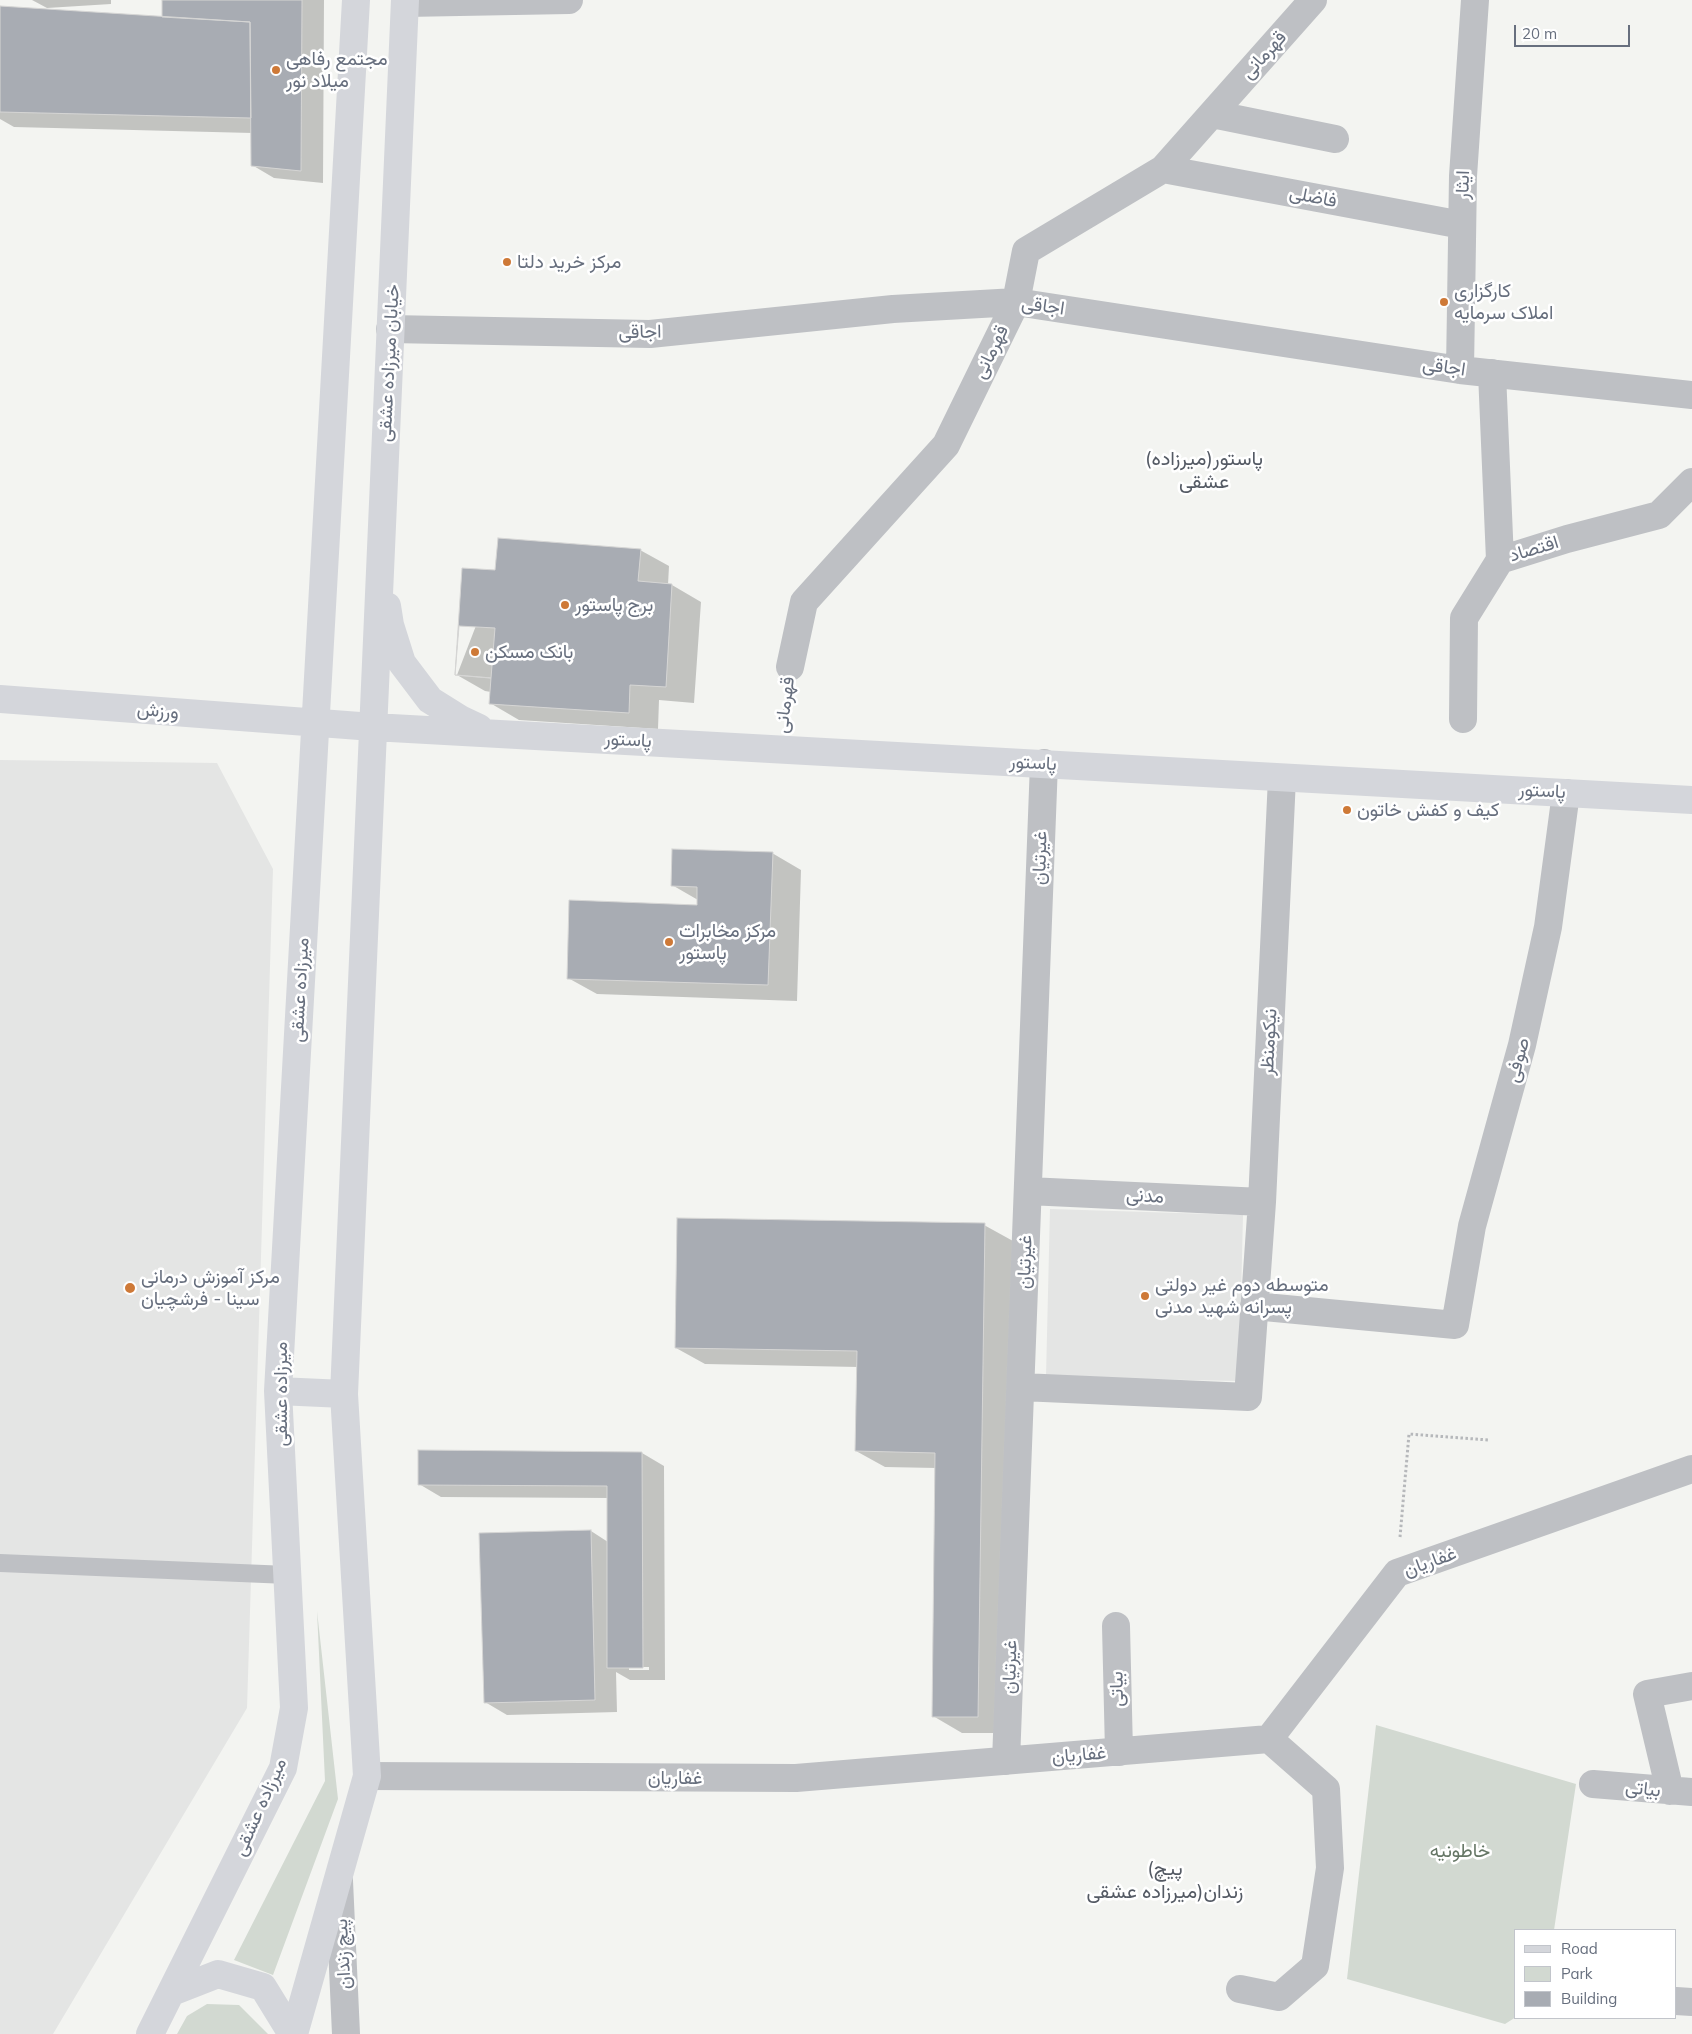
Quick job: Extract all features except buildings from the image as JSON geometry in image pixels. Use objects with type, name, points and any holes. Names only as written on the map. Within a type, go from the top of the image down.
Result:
[{"type":"main road","points":[[316,723],[356,0]]},
{"type":"main road","name":"خیابان میرزاده عشقی","points":[[373,727],[405,2]]},
{"type":"main road","points":[[380,567],[390,625],[402,663],[430,700],[462,720],[487,732]]},
{"type":"main road","name":"ورزش","points":[[0,698],[373,727]]},
{"type":"main road","name":"میرزاده عشقی","points":[[150,2034],[282,1768],[294,1708],[278,1391],[316,723]]},
{"type":"main road","points":[[293,2034],[367,1776],[344,1394],[373,727]]},
{"type":"main road","name":"پاستور","points":[[373,727],[1692,800]]},
{"type":"main road","points":[[278,1391],[344,1394]]},
{"type":"main road","points":[[172,1992],[218,1974],[263,1987],[293,2034]]},
{"type":"street","points":[[405,2],[569,0]]},
{"type":"street","name":"قهرمانی","points":[[790,667],[804,602],[946,445],[1016,302],[1026,250],[1163,170],[1313,0]]},
{"type":"street","name":"ایثار","points":[[1460,370],[1463,176],[1475,0]]},
{"type":"street","points":[[1212,114],[1335,139]]},
{"type":"street","name":"فاضلی","points":[[1163,170],[1462,225]]},
{"type":"street","name":"اجاقی","points":[[390,329],[650,334],[893,309],[1016,302],[1460,370],[1692,396]]},
{"type":"street","points":[[1492,373],[1500,560]]},
{"type":"street","name":"اقتصاد","points":[[1463,719],[1464,618],[1500,560],[1567,539],[1659,515],[1692,482]]},
{"type":"street","name":"غیرتیان","points":[[1006,1761],[1044,763]]},
{"type":"street","name":"نیکومنظر","points":[[1021,1387],[1248,1397],[1262,1202],[1282,778]]},
{"type":"street","name":"صوفی","points":[[1254,1306],[1455,1325],[1472,1226],[1522,1046],[1548,927],[1566,793]]},
{"type":"street","name":"مدنی","points":[[1028,1191],[1262,1202]]},
{"type":"street","name":"غفاریان","points":[[367,1776],[796,1778],[1269,1739],[1397,1573],[1692,1469]]},
{"type":"street","name":"بیاتی","points":[[1116,1626],[1119,1752]]},
{"type":"street","points":[[1681,1792],[1647,1694],[1692,1686]]},
{"type":"street","points":[[1240,1989],[1279,1997],[1315,1966],[1330,1868],[1326,1789],[1269,1739]]},
{"type":"street","name":"بیاتی","points":[[1594,1784],[1681,1792]]},
{"type":"street","name":"پیچ زندان","points":[[339,1874],[346,2034]]},
{"type":"street","points":[[1677,2001],[1692,2002]]},
{"type":"lane","points":[[0,1563],[288,1574]]},
{"type":"path","name":"قهرمانی","points":[[779,749],[790,667]]},
{"type":"path","points":[[1397,1573],[1409,1434],[1488,1440]]},
{"type":"shaded area","name":"مرکز آموزش درمانی سینا - فرشچیان","points":[[0,760],[217,763],[273,869],[247,1708],[53,2034],[0,2034]]},
{"type":"shaded area","name":"متوسطه دوم غیر دولتی پسرانه شهید مدنی","points":[[1050,1209],[1243,1215],[1239,1381],[1046,1377]]},
{"type":"green space","points":[[317,1611],[338,1799],[273,1975],[234,1960],[325,1781]]},
{"type":"green space","name":"خاطونیه","points":[[1376,1725],[1576,1784],[1554,1929],[1514,1929],[1514,2018],[1505,2024],[1347,1979]]},
{"type":"green space","points":[[207,2004],[239,2005],[268,2034],[177,2034],[187,2016]]},
{"type":"place","name":"مجتمع رفاهی میلاد نور","points":[[276,70]]},
{"type":"place","name":"مرکز خرید دلتا","points":[[507,262]]},
{"type":"place","name":"کارگزاری املاک سرمایه","points":[[1444,302]]},
{"type":"place","name":"برج پاستور","points":[[565,605]]},
{"type":"place","name":"بانک مسکن","points":[[475,652]]},
{"type":"place","name":"کیف و کفش خاتون","points":[[1347,810]]},
{"type":"place","name":"مرکز مخابرات پاستور","points":[[669,942]]},
{"type":"place","name":"مرکز آموزش درمانی سینا - فرشچیان","points":[[130,1288]]},
{"type":"place","name":"متوسطه دوم غیر دولتی پسرانه شهید مدنی","points":[[1145,1296]]},
{"type":"district","name":"(پاستور(میرزاده عشقی","points":[[1204,470]]},
{"type":"district","name":"(پیچ زندان(میرزاده عشقی","points":[[1165,1880]]}]
